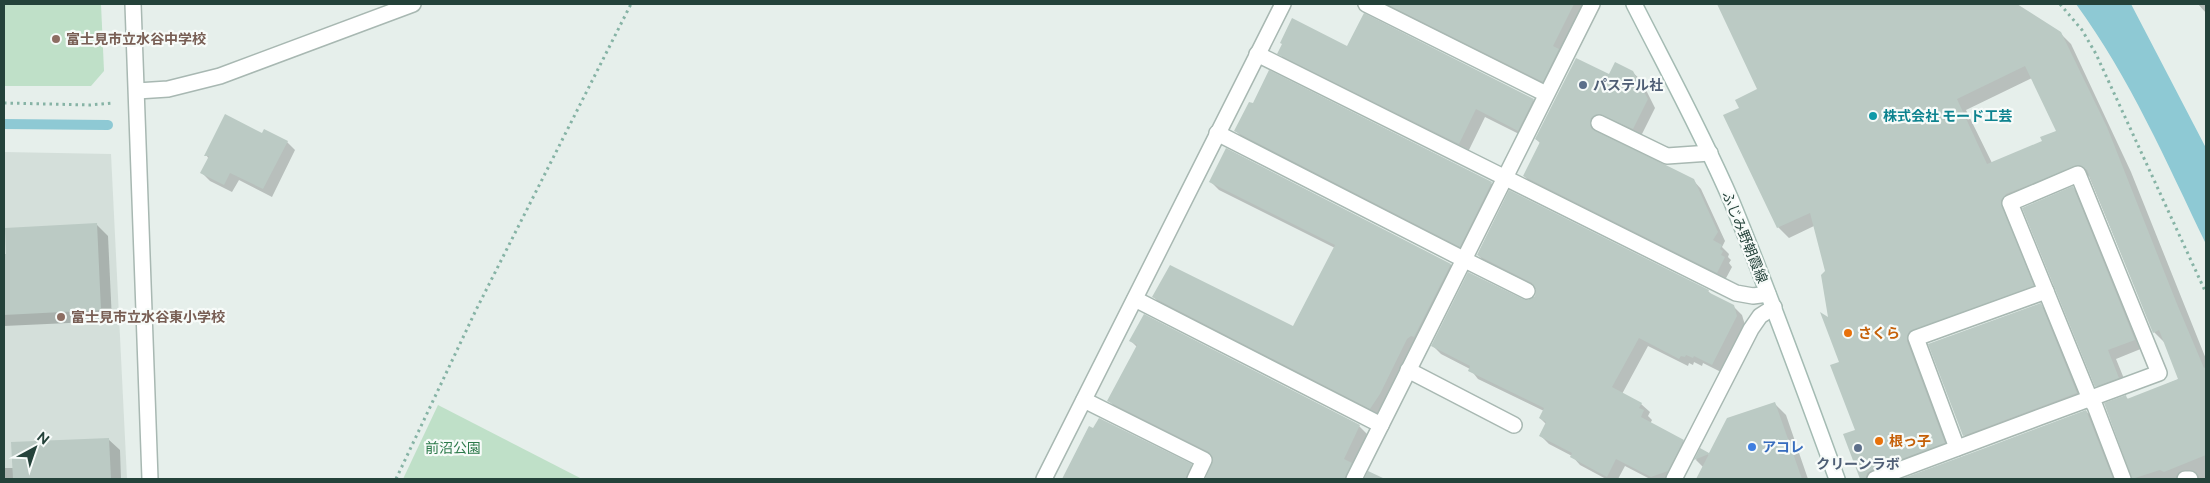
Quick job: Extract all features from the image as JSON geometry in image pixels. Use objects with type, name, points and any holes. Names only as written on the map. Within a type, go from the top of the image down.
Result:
[{"type":"street","points":[[133,4],[150,479]]},
{"type":"street","points":[[137,100],[168,89],[220,76],[413,4]]},
{"type":"street","points":[[1044,479],[1282,4]]},
{"type":"street","points":[[1366,4],[1546,94]]},
{"type":"street","points":[[1354,479],[1592,4]]},
{"type":"street","name":"ふじみ野朝霞線","points":[[1634,4],[1710,153],[1771,300],[1837,479]]},
{"type":"street","points":[[1257,54],[1736,293],[1771,300],[1752,329],[1674,479]]},
{"type":"street","points":[[1599,123],[1667,156],[1710,153]]},
{"type":"street","points":[[1217,133],[1527,291]]},
{"type":"street","points":[[1875,479],[1957,448],[2090,399],[2159,373],[2078,174],[2010,203],[2090,399],[2095,406],[2123,479]]},
{"type":"street","points":[[1957,448],[1916,338],[2046,291]]},
{"type":"street","points":[[1135,299],[1381,424]]},
{"type":"street","points":[[1408,370],[1514,425]]},
{"type":"street","points":[[1084,400],[1204,460],[1195,479]]},
{"type":"path","points":[[396,479],[476,310],[631,4]]},
{"type":"path","points":[[2060,4],[2082,30],[2096,54],[2206,293]]},
{"type":"path","points":[[4,103],[90,105],[137,100]]},
{"type":"shaded area","name":"富士見市立水谷東小学校","points":[[4,152],[111,154],[127,479],[4,479]]},
{"type":"green space","name":"富士見市立水谷中学校","points":[[4,4],[101,4],[104,71],[91,86],[4,86]]},
{"type":"green space","name":"前沼公園","points":[[438,405],[582,479],[403,479]]},
{"type":"water","points":[[2076,4],[2131,4],[2206,148],[2206,244],[2162,151],[2130,91]]},
{"type":"building","points":[[1386,4],[1574,4],[1553,46],[1559,49],[1543,82]]},
{"type":"building","points":[[1717,4],[2017,4],[2061,32],[2107,127],[2177,304],[2204,368],[2206,367],[2206,455],[2164,472],[2160,470],[2132,479],[2104,403],[2126,395],[2127,399],[2178,379],[2159,330],[2153,333],[2087,170],[2079,165],[2006,194],[2001,201],[2034,286],[1909,332],[1907,341],[1945,443],[1872,470],[1867,473],[1866,479],[1860,479],[1843,434],[1855,430],[1830,365],[1839,362],[1820,312],[1828,317],[1821,275],[1825,271],[1810,213],[1777,228],[1723,115],[1739,108],[1735,100],[1757,89]],"holes":[[[2025,66],[2056,131],[2040,137],[2042,141],[1987,164],[1957,99]]]},
{"type":"building","points":[[1364,13],[1534,99],[1518,131],[1476,109],[1459,144],[1277,54],[1292,18],[1347,46]]},
{"type":"building","points":[[1576,58],[1609,74],[1615,62],[1633,71],[1648,99],[1633,129],[1599,114],[1591,118],[1591,128],[1694,179],[1718,232],[1713,240],[1722,245],[1720,249],[1723,251],[1721,255],[1725,257],[1717,273],[1523,176],[1540,142],[1535,139]]},
{"type":"building","points":[[1269,70],[1492,182],[1460,247],[1234,131],[1249,102],[1253,103]]},
{"type":"building","points":[[225,114],[262,133],[264,129],[288,141],[263,189],[230,173],[224,185],[200,173],[209,156],[204,156]]},
{"type":"building","points":[[1226,148],[1451,264],[1414,337],[1411,336],[1407,339],[1380,394],[1370,409],[1152,297],[1170,265],[1293,326],[1335,245],[1209,182]]},
{"type":"building","points":[[2073,186],[2135,340],[2108,350],[2119,378],[2095,387],[2022,208]]},
{"type":"building","points":[[1509,190],[1709,290],[1708,292],[1734,305],[1737,316],[1712,365],[1694,356],[1693,358],[1686,355],[1685,357],[1681,356],[1679,359],[1639,338],[1612,387],[1642,403],[1639,408],[1644,410],[1641,417],[1684,440],[1668,471],[1651,477],[1616,459],[1607,477],[1570,457],[1572,453],[1539,436],[1546,422],[1539,418],[1544,408],[1468,371],[1470,366],[1431,346],[1468,272],[1523,299],[1528,300],[1535,296],[1536,290],[1532,283],[1477,255]]},
{"type":"building","points":[[97,223],[101,310],[4,315],[5,228]]},
{"type":"building","points":[[2041,303],[2077,393],[1963,436],[1928,344]]},
{"type":"building","points":[[1144,314],[1360,425],[1344,459],[1352,463],[1345,479],[1205,479],[1213,460],[1209,452],[1107,401],[1137,345],[1129,341]]},
{"type":"building","name":"アコレ","points":[[1775,402],[1802,479],[1696,479],[1709,454],[1694,460],[1700,448],[1709,453],[1727,418]]},
{"type":"building","points":[[2086,410],[2113,479],[1901,479],[1985,448]]},
{"type":"building","points":[[1099,418],[1192,464],[1186,479],[1062,479],[1089,426],[1093,428]]},
{"type":"building","points":[[109,438],[111,479],[13,479],[11,442]]},
{"type":"building","points":[[1368,471],[1385,479],[1364,479]]},
{"type":"waterway","points":[[4,124],[108,125]]},
{"type":"place","name":"富士見市立水谷中学校","points":[[56,39]]},
{"type":"place","name":"パステル社","points":[[1583,85]]},
{"type":"place","name":"株式会社 モード工芸","points":[[1873,116]]},
{"type":"place","name":"富士見市立水谷東小学校","points":[[61,317]]},
{"type":"place","name":"さくら","points":[[1848,333]]},
{"type":"place","name":"根っ子","points":[[1879,441]]},
{"type":"place","name":"アコレ","points":[[1752,447]]},
{"type":"place","name":"クリーンラボ","points":[[1858,448]]}]
